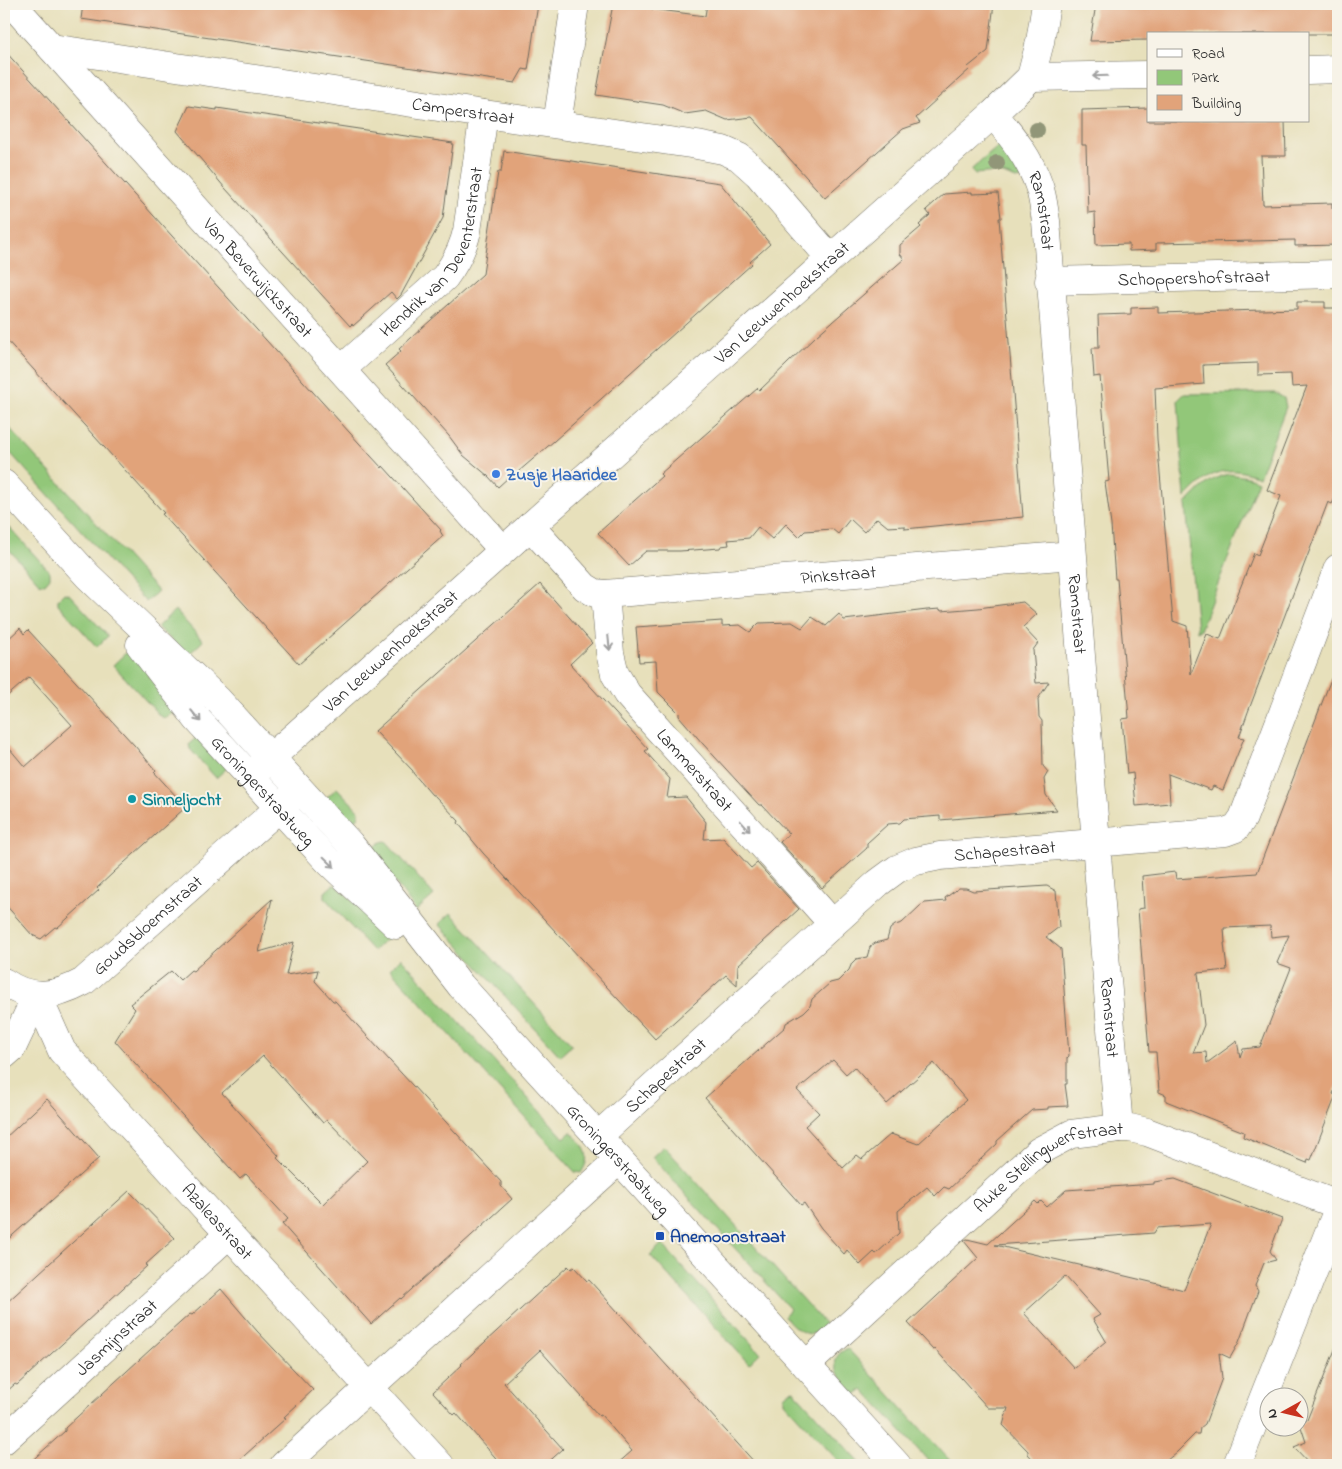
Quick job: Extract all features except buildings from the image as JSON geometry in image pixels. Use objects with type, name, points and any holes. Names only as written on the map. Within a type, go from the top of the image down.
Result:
[{"type":"street","name":"Van Beverwijckstraat","points":[[12,4],[503,550]]},
{"type":"street","points":[[557,124],[575,4]]},
{"type":"street","points":[[1046,4],[1032,77],[1147,75]]},
{"type":"street","name":"Camperstraat","points":[[52,48],[723,150],[739,158],[758,174],[830,258]]},
{"type":"street","points":[[1310,70],[1338,69]]},
{"type":"street","name":"Van Leeuwenhoekstraat","points":[[250,776],[993,114],[1032,77]]},
{"type":"street","name":"Hendrik van Deventerstraat","points":[[342,369],[445,277],[457,261],[467,230],[484,114]]},
{"type":"street","name":"Ramstraat","points":[[993,114],[1011,135],[1030,164],[1040,188],[1046,221],[1049,281],[1119,1128]]},
{"type":"street","name":"Schoppershofstraat","points":[[1049,281],[1338,274]]},
{"type":"street","name":"Groningerstraatweg","points":[[4,484],[88,576],[218,700],[300,789],[350,844],[461,986]]},
{"type":"street","points":[[530,526],[585,587],[595,593],[605,594]]},
{"type":"street","name":"Pinkstraat","points":[[605,594],[1072,555]]},
{"type":"street","name":"Schapestraat","points":[[598,1136],[832,923],[897,869],[916,861],[940,856],[1225,832],[1236,828],[1247,809],[1338,568]]},
{"type":"street","name":"Groningerstraatweg","points":[[88,576],[197,719],[329,862],[461,986],[897,1465]]},
{"type":"street","name":"Lammerstraat","points":[[605,594],[610,653],[615,674],[627,694],[832,923]]},
{"type":"street","name":"Goudsbloemstraat","points":[[37,995],[64,992],[83,982],[300,789]]},
{"type":"street","points":[[4,982],[22,992],[37,995],[12,1048],[4,1055]]},
{"type":"street","name":"Azaleastraat","points":[[37,995],[62,1051],[440,1465]]},
{"type":"street","name":"Auke Stellingwerfstraat","points":[[806,1365],[1039,1151],[1071,1134],[1119,1128],[1130,1128],[1147,1132],[1338,1205]]},
{"type":"street","points":[[284,1465],[619,1160]]},
{"type":"street","points":[[1237,1465],[1338,1209]]},
{"type":"street","name":"Jasmijnstraat","points":[[4,1440],[229,1234]]},
{"type":"green space","points":[[1001,144],[1022,178],[1016,179],[998,172],[974,174],[972,169]]},
{"type":"green space","points":[[1275,393],[1284,398],[1286,407],[1259,477],[1237,471],[1219,472],[1202,482],[1185,498],[1178,400],[1184,394]]},
{"type":"green space","points":[[4,422],[158,591],[146,602],[4,446]]},
{"type":"green space","points":[[1229,474],[1248,477],[1258,481],[1200,630],[1197,631],[1186,504],[1200,489],[1210,482]]},
{"type":"green space","points":[[4,527],[10,528],[50,572],[50,578],[45,584],[39,583],[4,544]]},
{"type":"green space","points":[[64,593],[69,594],[108,636],[97,647],[58,604],[58,599]]},
{"type":"green space","points":[[175,610],[203,641],[188,655],[157,627]]},
{"type":"green space","points":[[130,649],[174,711],[166,718],[161,717],[113,665]]},
{"type":"green space","points":[[197,737],[228,767],[216,778],[190,749],[189,744]]},
{"type":"green space","points":[[337,788],[359,811],[359,817],[348,825],[324,800]]},
{"type":"green space","points":[[386,841],[434,895],[416,911],[372,850],[381,842]]},
{"type":"green space","points":[[333,885],[336,885],[390,936],[373,951],[325,898],[325,892]]},
{"type":"green space","points":[[451,913],[572,1045],[560,1056],[439,924]]},
{"type":"green space","points":[[401,958],[564,1138],[571,1132],[580,1141],[587,1156],[585,1167],[581,1173],[575,1172],[390,969]]},
{"type":"green space","points":[[664,1146],[824,1323],[825,1328],[813,1334],[807,1334],[797,1329],[784,1316],[790,1309],[652,1157]]},
{"type":"green space","points":[[662,1244],[760,1353],[749,1364],[650,1255]]},
{"type":"green space","points":[[846,1349],[849,1350],[954,1465],[932,1465],[863,1389],[855,1395],[841,1378],[836,1366],[839,1354]]},
{"type":"green space","points":[[794,1390],[862,1465],[842,1465],[784,1402],[784,1396]]},
{"type":"place","name":"Zusje Haaridee","points":[[496,474]]},
{"type":"place","name":"Sinneljocht","points":[[132,799]]},
{"type":"place","name":"Anemoonstraat","points":[[660,1236]]}]
